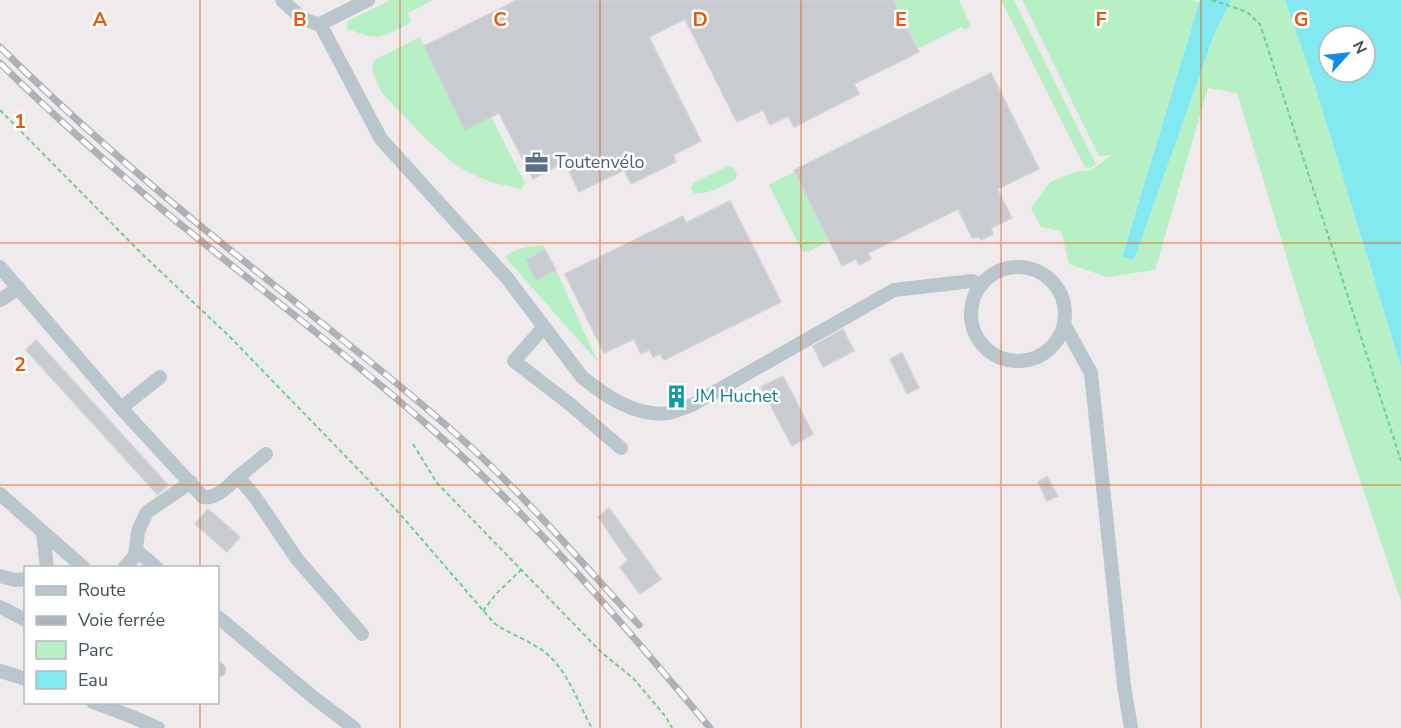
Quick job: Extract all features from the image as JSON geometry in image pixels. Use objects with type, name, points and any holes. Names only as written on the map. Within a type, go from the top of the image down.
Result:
[{"type":"street","points":[[282,0],[309,23],[320,24],[368,0]]},
{"type":"street","points":[[320,24],[381,139],[405,169],[480,247],[527,302],[571,364],[596,388],[637,410],[651,413],[669,412],[692,405],[894,290],[972,282],[980,284]]},
{"type":"street","points":[[0,267],[121,408],[204,497],[215,496],[266,454]]},
{"type":"street","points":[[1008,267],[1027,267],[1043,273],[1053,282],[1062,296],[1065,308],[1064,324],[1060,335],[1042,355],[1026,361],[1009,361],[994,355],[982,345],[973,331],[970,312],[973,296],[980,284],[993,273],[1008,267]]},
{"type":"street","points":[[0,300],[19,288]]},
{"type":"street","points":[[1064,324],[1091,373],[1124,686],[1131,728]]},
{"type":"street","points":[[544,327],[514,361],[571,405],[621,448]]},
{"type":"street","points":[[121,408],[160,377]]},
{"type":"street","points":[[238,477],[255,496],[297,560],[362,634]]},
{"type":"street","points":[[125,566],[134,557],[138,531],[147,512],[191,482]]},
{"type":"street","points":[[0,494],[83,566]]},
{"type":"street","points":[[43,533],[47,566]]},
{"type":"street","points":[[136,550],[157,566]]},
{"type":"street","points":[[0,576],[15,580],[24,579]]},
{"type":"street","points":[[0,607],[24,619]]},
{"type":"street","points":[[219,619],[354,728]]},
{"type":"street","points":[[0,671],[24,679]]},
{"type":"street","points":[[98,704],[158,728]]},
{"type":"path","points":[[1212,0],[1247,12],[1260,24],[1401,461]]},
{"type":"path","points":[[0,110],[141,253],[229,336],[358,469],[494,623],[509,634],[547,654],[571,683],[592,728]]},
{"type":"path","points":[[413,444],[437,483],[601,652],[634,679],[666,717],[672,728]]},
{"type":"path","points":[[483,611],[496,594],[522,569]]},
{"type":"green space","points":[[391,0],[433,0],[408,13],[410,23],[385,35],[374,37],[347,29],[348,21]]},
{"type":"green space","points":[[893,0],[959,0],[971,26],[964,30],[962,27],[917,49]]},
{"type":"green space","points":[[1001,0],[1014,0],[1096,164],[1089,169],[1084,166]]},
{"type":"green space","points":[[1022,0],[1193,0],[1199,3],[1122,256],[1134,260],[1214,35],[1231,0],[1285,0],[1315,86],[1401,367],[1401,601],[1305,318],[1237,93],[1208,88],[1155,270],[1107,277],[1069,264],[1061,231],[1041,227],[1031,208],[1050,182],[1074,172],[1091,170],[1112,155],[1099,156]]},
{"type":"green space","points":[[420,37],[465,130],[491,117],[525,183],[522,189],[490,182],[454,164],[428,141],[381,92],[372,71],[374,60]]},
{"type":"green space","points":[[728,166],[734,168],[737,174],[735,180],[710,192],[694,193],[691,188],[693,183]]},
{"type":"green space","points":[[794,172],[829,241],[808,252],[802,251],[769,185]]},
{"type":"green space","points":[[543,245],[545,250],[526,260],[536,280],[556,270],[598,362],[505,257],[518,249]]},
{"type":"water","points":[[1200,0],[1231,0],[1214,35],[1134,260],[1122,257]]},
{"type":"water","points":[[1285,0],[1401,0],[1401,367],[1315,86]]},
{"type":"building","points":[[517,0],[893,0],[919,52],[854,84],[859,94],[794,127],[788,116],[770,125],[763,110],[737,122],[685,19],[649,37],[701,141],[673,155],[676,162],[631,184],[624,170],[579,192],[565,162],[533,179],[499,113],[465,130],[424,46]]},
{"type":"building","points":[[991,73],[1039,169],[997,189],[1012,218],[991,228],[993,234],[981,240],[979,237],[972,238],[958,209],[868,253],[871,259],[859,265],[856,259],[842,266],[794,170]]},
{"type":"building","points":[[730,201],[781,302],[664,360],[660,354],[653,357],[649,350],[641,354],[634,339],[604,353],[565,274],[683,216],[686,223]]},
{"type":"building","points":[[545,250],[556,270],[536,280],[526,260]]},
{"type":"building","points":[[843,329],[854,351],[823,367],[813,346]]},
{"type":"building","points":[[36,340],[168,485],[163,490],[157,494],[26,350]]},
{"type":"building","points":[[902,353],[919,388],[907,394],[890,359]]},
{"type":"building","points":[[783,376],[813,434],[792,446],[761,387]]},
{"type":"building","points":[[1047,477],[1058,496],[1047,501],[1038,482]]},
{"type":"building","points":[[609,508],[661,579],[640,594],[620,567],[628,560],[598,517]]},
{"type":"building","points":[[208,509],[240,537],[227,552],[195,524]]},
{"type":"railway","points":[[0,47],[87,129],[147,181],[388,376],[474,450],[538,514],[639,625]]},
{"type":"railway","points":[[0,63],[108,163],[364,372],[465,459],[574,570],[710,728]]},
{"type":"place","name":"Toutenvélo","points":[[537,162]]},
{"type":"place","name":"JM Huchet","points":[[676,396]]}]
